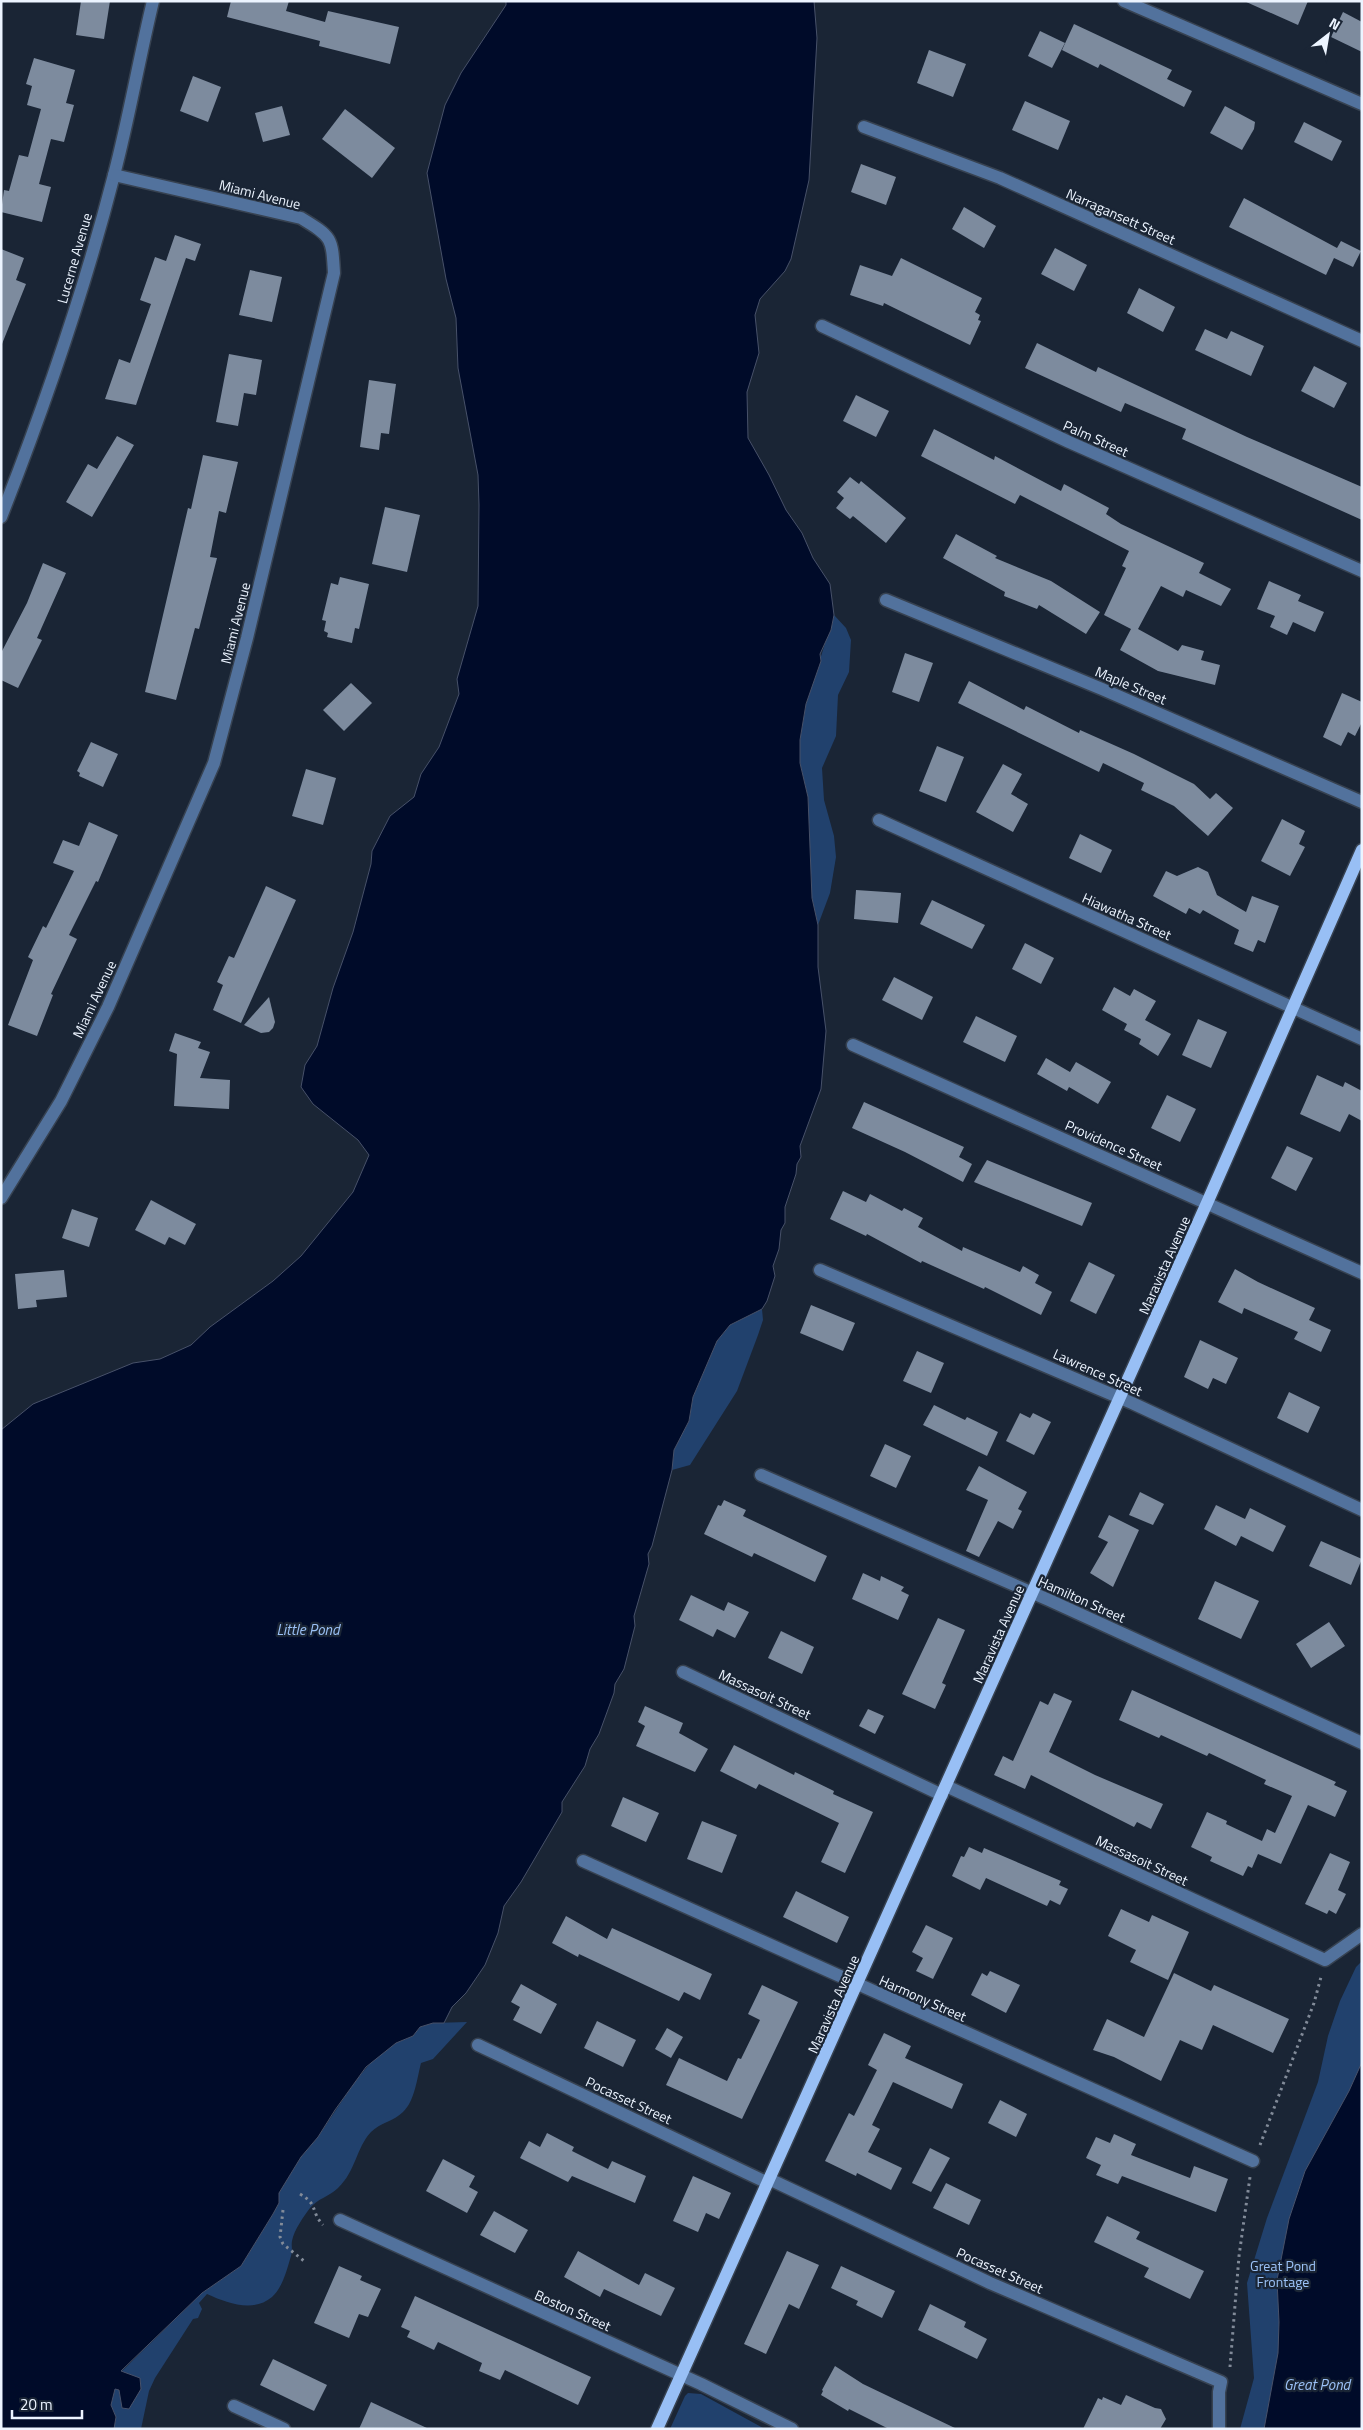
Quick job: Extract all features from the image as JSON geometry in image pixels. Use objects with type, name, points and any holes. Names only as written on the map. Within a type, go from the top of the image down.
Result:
[{"type":"main road","name":"Maravista Avenue","points":[[657,2429],[858,1985],[1207,1203],[1362,850]]},
{"type":"street","name":"Lucerne Avenue","points":[[1,517],[43,409],[80,293],[114,175],[153,1]]},
{"type":"street","points":[[1124,1],[1362,104]]},
{"type":"street","name":"Narragansett Street","points":[[864,127],[1000,178],[1362,341]]},
{"type":"street","name":"Miami Avenue","points":[[1,1198],[61,1101],[108,1007],[214,763],[248,638],[334,273],[333,249],[326,234],[301,218],[114,175]]},
{"type":"street","name":"Palm Street","points":[[822,326],[1069,442],[1362,571]]},
{"type":"street","name":"Maple Street","points":[[886,600],[1102,689],[1362,802]]},
{"type":"street","name":"Hiawatha Street","points":[[879,820],[1362,1039]]},
{"type":"street","name":"Providence Street","points":[[854,1045],[1362,1273]]},
{"type":"street","name":"Lawrence Street","points":[[820,1270],[1120,1398],[1362,1510]]},
{"type":"street","name":"Hamilton Street","points":[[762,1475],[1362,1743]]},
{"type":"street","name":"Massasoit Street","points":[[683,1672],[944,1791],[1325,1960],[1362,1934]]},
{"type":"street","name":"Harmony Street","points":[[582,1861],[1253,2161]]},
{"type":"street","name":"Pocasset Street","points":[[478,2045],[990,2283],[1221,2382],[1219,2392],[1219,2429]]},
{"type":"street","name":"Boston Street","points":[[340,2220],[681,2375],[792,2429]]},
{"type":"street","points":[[234,2406],[284,2429]]},
{"type":"path","points":[[283,2210],[280,2237],[283,2244],[304,2261]]},
{"type":"green space","points":[[834,615],[846,628],[851,640],[849,672],[838,695],[836,736],[822,768],[824,800],[834,836],[836,857],[830,893],[818,925],[812,898],[808,797],[800,763],[800,740],[806,704]]},
{"type":"green space","points":[[762,1309],[763,1320],[737,1391],[690,1465],[672,1470],[674,1450],[689,1421],[693,1397],[717,1341],[730,1325]]},
{"type":"green space","name":"Great Pond Frontage","points":[[1362,1961],[1362,2092],[1292,2429],[1240,2429],[1254,2378],[1247,2283],[1267,2218],[1318,2082],[1328,2036],[1340,2001],[1356,1967]]},
{"type":"green space","points":[[467,2022],[433,2059],[421,2063],[415,2089],[407,2107],[395,2118],[371,2132],[362,2145],[344,2181],[335,2191],[313,2205],[305,2215],[293,2237],[292,2254],[282,2283],[276,2293],[265,2302],[257,2305],[240,2305],[223,2301],[207,2294],[199,2303],[202,2309],[198,2318],[193,2319],[155,2378],[149,2391],[141,2429],[114,2429],[116,2417],[111,2405],[115,2389],[119,2390],[122,2408],[121,2372],[202,2293],[241,2266],[273,2214],[279,2203],[279,2193],[301,2157],[318,2137],[354,2083],[372,2061],[396,2043],[413,2036],[420,2027],[433,2023]]},
{"type":"green space","points":[[688,2393],[701,2394],[765,2429],[670,2429]]},
{"type":"water","name":"Little Pond","points":[[506,1],[814,1],[817,38],[809,180],[791,259],[785,271],[760,299],[755,315],[759,353],[747,392],[748,438],[786,510],[802,533],[813,558],[830,584],[834,615],[831,630],[820,654],[821,661],[806,704],[800,740],[800,763],[808,797],[812,898],[818,925],[818,967],[826,1031],[821,1089],[800,1146],[801,1157],[797,1164],[796,1174],[785,1207],[785,1223],[781,1230],[779,1249],[773,1266],[775,1276],[767,1301],[762,1309],[730,1325],[717,1341],[693,1397],[689,1421],[674,1450],[672,1470],[652,1546],[648,1554],[649,1564],[634,1616],[635,1626],[624,1669],[615,1684],[614,1693],[599,1734],[590,1749],[585,1766],[562,1802],[562,1812],[521,1882],[504,1906],[498,1933],[485,1965],[466,1993],[452,2007],[444,2023],[433,2023],[420,2027],[413,2036],[396,2043],[366,2067],[318,2137],[301,2157],[279,2193],[279,2203],[273,2214],[241,2266],[202,2293],[121,2371],[140,2378],[141,2389],[129,2409],[122,2408],[119,2390],[115,2389],[111,2405],[116,2417],[114,2429],[1,2429],[1,1430],[33,1404],[133,1363],[160,1359],[191,1345],[210,1327],[273,1281],[301,1256],[353,1192],[369,1155],[358,1140],[313,1104],[301,1087],[305,1065],[317,1046],[333,988],[353,932],[371,864],[372,851],[390,816],[414,797],[421,774],[439,747],[459,694],[457,679],[478,606],[478,475],[458,368],[456,318],[446,279],[427,173],[445,105],[461,73],[506,5]]},
{"type":"water","name":"Great Pond","points":[[1362,2062],[1362,2429],[1264,2429],[1278,2353],[1277,2280],[1289,2219],[1305,2171],[1349,2091]]},
{"type":"building","points":[[81,1],[110,1],[104,39],[76,35]]},
{"type":"building","points":[[231,1],[289,1],[286,11],[325,22],[328,11],[399,27],[390,64],[319,46],[320,41],[227,17]]},
{"type":"building","points":[[1244,1],[1308,1],[1298,25]]},
{"type":"building","points":[[1343,12],[1362,22],[1362,52],[1331,37]]},
{"type":"building","points":[[1074,24],[1172,70],[1167,79],[1192,91],[1184,107],[1100,64],[1098,68],[1062,50]]},
{"type":"building","points":[[1040,31],[1065,43],[1052,68],[1028,56]]},
{"type":"building","points":[[929,50],[966,64],[953,97],[917,83]]},
{"type":"building","points":[[34,58],[75,70],[66,103],[74,105],[64,142],[51,139],[39,184],[51,187],[42,222],[1,212],[4,190],[9,191],[19,155],[28,157],[41,109],[27,105],[32,86],[26,84]]},
{"type":"building","points":[[193,76],[221,87],[208,122],[180,111]]},
{"type":"building","points":[[1025,101],[1070,121],[1058,150],[1012,130]]},
{"type":"building","points":[[282,106],[290,135],[263,142],[255,113]]},
{"type":"building","points":[[1225,106],[1255,122],[1254,129],[1242,150],[1210,133]]},
{"type":"building","points":[[345,109],[395,148],[372,178],[322,139]]},
{"type":"building","points":[[1304,122],[1342,141],[1332,161],[1294,142]]},
{"type":"building","points":[[861,164],[896,177],[886,205],[851,192]]},
{"type":"building","points":[[1244,198],[1337,248],[1341,241],[1361,251],[1353,267],[1334,258],[1326,275],[1229,227]]},
{"type":"building","points":[[964,207],[996,226],[984,248],[952,229]]},
{"type":"building","points":[[175,235],[201,244],[195,261],[186,258],[136,405],[105,399],[119,359],[130,363],[151,304],[140,300],[155,257],[166,261]]},
{"type":"building","points":[[1055,248],[1087,265],[1074,291],[1041,274]]},
{"type":"building","points":[[1,249],[24,258],[16,280],[26,284],[2,344]]},
{"type":"building","points":[[901,258],[982,298],[975,312],[980,315],[978,320],[981,321],[970,345],[884,303],[883,306],[850,295],[860,265],[892,276]]},
{"type":"building","points":[[250,270],[282,277],[272,322],[239,315]]},
{"type":"building","points":[[1139,288],[1175,307],[1163,332],[1127,313]]},
{"type":"building","points":[[1205,329],[1227,339],[1231,331],[1264,346],[1251,376],[1195,350]]},
{"type":"building","points":[[1037,343],[1096,372],[1098,367],[1247,437],[1362,487],[1362,520],[1182,439],[1186,429],[1125,403],[1121,412],[1025,368]]},
{"type":"building","points":[[229,354],[262,360],[256,395],[244,393],[238,426],[216,422]]},
{"type":"building","points":[[1314,366],[1347,383],[1334,408],[1301,391]]},
{"type":"building","points":[[369,380],[396,384],[389,434],[381,433],[379,450],[360,447]]},
{"type":"building","points":[[856,395],[889,411],[876,437],[843,421]]},
{"type":"building","points":[[934,429],[994,460],[995,456],[1061,491],[1064,484],[1109,508],[1106,514],[1121,524],[1204,563],[1199,573],[1231,589],[1221,606],[1186,590],[1183,597],[1161,586],[1138,629],[1178,651],[1182,645],[1204,651],[1201,660],[1220,665],[1215,685],[1158,671],[1120,650],[1131,629],[1104,615],[1126,568],[1122,566],[1129,551],[1020,495],[1015,504],[921,456]]},
{"type":"building","points":[[117,436],[134,445],[92,517],[66,502],[88,464],[97,469]]},
{"type":"building","points":[[203,455],[238,462],[226,513],[219,511],[210,557],[217,558],[199,629],[195,628],[176,700],[145,692],[188,508],[191,509]]},
{"type":"building","points":[[850,477],[859,484],[861,481],[906,518],[886,543],[853,516],[850,519],[836,508],[844,498],[837,492]]},
{"type":"building","points":[[385,507],[420,515],[407,572],[372,564]]},
{"type":"building","points":[[956,534],[997,556],[995,558],[1051,581],[1100,612],[1086,634],[1039,605],[1037,609],[1004,596],[1005,592],[943,558]]},
{"type":"building","points":[[43,563],[66,573],[37,638],[42,640],[18,688],[1,680],[1,653],[27,603]]},
{"type":"building","points":[[340,577],[369,584],[359,629],[355,628],[352,643],[327,637],[328,633],[324,631],[326,621],[322,620],[331,583],[338,585]]},
{"type":"building","points":[[1269,581],[1301,595],[1298,601],[1324,612],[1315,632],[1293,622],[1287,635],[1270,627],[1275,616],[1257,609]]},
{"type":"building","points":[[905,653],[933,663],[919,702],[892,692]]},
{"type":"building","points":[[969,681],[1024,710],[1026,706],[1079,733],[1080,730],[1134,754],[1194,784],[1210,799],[1216,793],[1233,808],[1208,836],[1174,806],[1141,790],[1144,783],[1103,763],[1099,772],[958,703]]},
{"type":"building","points":[[351,683],[372,703],[344,731],[323,710]]},
{"type":"building","points":[[1342,693],[1362,702],[1362,722],[1355,736],[1348,732],[1341,746],[1323,737]]},
{"type":"building","points":[[91,742],[118,754],[103,787],[79,776],[80,773],[77,771]]},
{"type":"building","points":[[937,746],[964,757],[946,802],[919,791]]},
{"type":"building","points":[[1003,764],[1022,774],[1011,794],[1028,804],[1013,832],[976,812]]},
{"type":"building","points":[[306,769],[336,778],[323,825],[292,816]]},
{"type":"building","points":[[1282,819],[1305,831],[1299,844],[1305,847],[1290,876],[1261,861]]},
{"type":"building","points":[[89,822],[118,835],[98,882],[96,881],[69,935],[77,939],[51,994],[53,995],[37,1036],[8,1025],[33,960],[28,957],[43,926],[46,928],[74,871],[53,863],[63,840],[79,846]]},
{"type":"building","points":[[1080,834],[1112,850],[1101,873],[1069,858]]},
{"type":"building","points":[[1198,867],[1208,872],[1217,895],[1246,912],[1252,896],[1279,906],[1265,943],[1258,940],[1253,952],[1234,944],[1239,930],[1203,910],[1200,914],[1189,908],[1186,914],[1153,896],[1166,871],[1177,876]]},
{"type":"building","points":[[266,886],[296,900],[241,1023],[213,1010],[223,985],[217,982],[229,956],[234,958]]},
{"type":"building","points":[[856,890],[901,893],[898,923],[854,919]]},
{"type":"building","points":[[932,900],[985,925],[972,949],[920,924]]},
{"type":"building","points":[[1025,943],[1054,958],[1041,984],[1012,969]]},
{"type":"building","points":[[894,977],[933,997],[922,1020],[882,1000]]},
{"type":"building","points":[[1114,987],[1130,996],[1134,989],[1156,1001],[1145,1020],[1171,1034],[1158,1056],[1139,1044],[1141,1039],[1124,1030],[1127,1024],[1102,1010]]},
{"type":"building","points":[[269,997],[275,1022],[273,1028],[269,1032],[261,1033],[244,1025]]},
{"type":"building","points":[[976,1016],[1017,1036],[1005,1062],[963,1042]]},
{"type":"building","points":[[1198,1019],[1227,1032],[1211,1068],[1182,1055]]},
{"type":"building","points":[[175,1033],[201,1042],[198,1048],[210,1052],[200,1078],[230,1080],[229,1109],[174,1106],[177,1054],[169,1051]]},
{"type":"building","points":[[1046,1058],[1070,1072],[1076,1062],[1111,1082],[1098,1104],[1069,1087],[1067,1091],[1037,1074]]},
{"type":"building","points":[[1317,1075],[1343,1087],[1345,1082],[1362,1091],[1362,1121],[1349,1114],[1340,1132],[1300,1114]]},
{"type":"building","points":[[1167,1095],[1196,1109],[1180,1142],[1151,1128]]},
{"type":"building","points":[[864,1102],[964,1147],[959,1157],[972,1164],[963,1182],[905,1152],[852,1128]]},
{"type":"building","points":[[1287,1146],[1313,1158],[1296,1191],[1271,1178]]},
{"type":"building","points":[[987,1160],[1092,1203],[1082,1226],[974,1182]]},
{"type":"building","points":[[843,1191],[866,1202],[870,1194],[902,1211],[904,1208],[923,1218],[918,1227],[962,1251],[963,1247],[1020,1272],[1023,1266],[1039,1275],[1035,1283],[1052,1292],[1041,1315],[985,1287],[984,1289],[922,1261],[921,1263],[867,1234],[866,1236],[830,1219]]},
{"type":"building","points":[[151,1200],[196,1224],[185,1245],[169,1237],[165,1245],[135,1230]]},
{"type":"building","points":[[72,1209],[98,1218],[89,1247],[62,1238]]},
{"type":"building","points":[[1089,1262],[1115,1275],[1096,1314],[1070,1301]]},
{"type":"building","points":[[1235,1269],[1258,1282],[1315,1308],[1309,1320],[1331,1330],[1321,1352],[1294,1339],[1298,1332],[1244,1308],[1242,1314],[1218,1302]]},
{"type":"building","points":[[64,1270],[67,1297],[36,1300],[37,1307],[18,1309],[15,1274]]},
{"type":"building","points":[[811,1305],[855,1323],[843,1351],[800,1333]]},
{"type":"building","points":[[1200,1340],[1238,1358],[1226,1384],[1213,1378],[1208,1389],[1184,1377]]},
{"type":"building","points":[[917,1351],[944,1363],[931,1393],[903,1381]]},
{"type":"building","points":[[1289,1392],[1320,1407],[1308,1433],[1277,1418]]},
{"type":"building","points":[[934,1405],[965,1420],[967,1417],[998,1432],[987,1456],[923,1425]]},
{"type":"building","points":[[1020,1413],[1030,1418],[1033,1413],[1051,1422],[1034,1455],[1006,1441]]},
{"type":"building","points":[[885,1444],[911,1456],[896,1488],[870,1476]]},
{"type":"building","points":[[979,1466],[1027,1492],[1018,1509],[1022,1511],[1013,1529],[998,1521],[979,1557],[966,1551],[988,1500],[966,1490]]},
{"type":"building","points":[[1140,1492],[1164,1504],[1153,1525],[1129,1515]]},
{"type":"building","points":[[724,1500],[746,1510],[743,1516],[827,1556],[815,1582],[754,1553],[752,1557],[704,1534],[718,1505],[721,1506]]},
{"type":"building","points":[[1216,1505],[1245,1519],[1250,1508],[1286,1526],[1273,1552],[1241,1536],[1236,1546],[1204,1529]]},
{"type":"building","points":[[1109,1515],[1139,1530],[1113,1587],[1090,1573],[1108,1542],[1098,1537]]},
{"type":"building","points":[[1321,1541],[1362,1559],[1351,1585],[1309,1566]]},
{"type":"building","points":[[863,1573],[880,1581],[881,1576],[904,1587],[901,1591],[909,1595],[898,1620],[852,1599]]},
{"type":"building","points":[[1215,1581],[1259,1601],[1241,1639],[1198,1619]]},
{"type":"building","points":[[691,1595],[724,1611],[728,1602],[749,1612],[735,1638],[717,1629],[713,1637],[679,1620]]},
{"type":"building","points":[[938,1618],[965,1630],[942,1683],[946,1685],[935,1709],[902,1694]]},
{"type":"building","points":[[1329,1622],[1345,1646],[1311,1668],[1296,1644]]},
{"type":"building","points":[[781,1631],[814,1647],[802,1674],[768,1658]]},
{"type":"building","points":[[1132,1690],[1336,1782],[1334,1785],[1347,1791],[1335,1817],[1308,1805],[1281,1864],[1258,1854],[1252,1868],[1248,1866],[1243,1876],[1210,1861],[1212,1857],[1191,1847],[1207,1812],[1227,1821],[1226,1824],[1262,1841],[1267,1829],[1275,1833],[1292,1796],[1264,1784],[1266,1780],[1209,1753],[1207,1756],[1161,1735],[1159,1738],[1119,1720]]},
{"type":"building","points":[[1054,1693],[1072,1701],[1049,1752],[1095,1775],[1163,1804],[1151,1829],[1137,1822],[1134,1827],[1031,1775],[1025,1789],[994,1775],[1003,1756],[1013,1761],[1040,1701],[1048,1705]]},
{"type":"building","points":[[645,1706],[683,1723],[679,1733],[708,1749],[695,1772],[636,1746],[645,1726],[638,1722]]},
{"type":"building","points":[[868,1709],[884,1716],[875,1734],[859,1726]]},
{"type":"building","points":[[734,1745],[794,1775],[795,1772],[834,1791],[833,1794],[873,1812],[845,1873],[821,1862],[839,1823],[759,1784],[756,1789],[720,1771]]},
{"type":"building","points":[[623,1797],[659,1813],[646,1842],[611,1826]]},
{"type":"building","points":[[702,1821],[737,1835],[722,1873],[687,1859]]},
{"type":"building","points":[[969,1847],[982,1853],[984,1848],[1061,1881],[1059,1885],[1068,1889],[1060,1905],[1050,1900],[1047,1906],[986,1878],[980,1890],[952,1876],[961,1856],[964,1857]]},
{"type":"building","points":[[1330,1853],[1350,1862],[1338,1890],[1346,1894],[1336,1914],[1329,1910],[1327,1914],[1305,1904]]},
{"type":"building","points":[[796,1891],[849,1917],[837,1943],[783,1917]]},
{"type":"building","points":[[1121,1909],[1149,1922],[1152,1915],[1189,1932],[1168,1980],[1130,1962],[1136,1950],[1108,1936]]},
{"type":"building","points":[[566,1916],[607,1939],[612,1928],[712,1974],[700,2000],[684,1992],[679,2001],[579,1954],[578,1957],[552,1943]]},
{"type":"building","points":[[926,1925],[953,1938],[933,1979],[916,1971],[923,1958],[912,1952]]},
{"type":"building","points":[[990,1971],[1020,1985],[1006,2013],[971,1995],[982,1973],[987,1976]]},
{"type":"building","points":[[1174,1973],[1211,1991],[1214,1985],[1289,2019],[1273,2053],[1213,2025],[1202,2050],[1180,2040],[1161,2081],[1114,2057],[1093,2050],[1107,2019],[1144,2037]]},
{"type":"building","points":[[521,1984],[557,2004],[541,2034],[513,2020],[520,2007],[511,2002]]},
{"type":"building","points":[[762,1985],[798,2002],[742,2119],[666,2085],[679,2058],[727,2081],[738,2058],[741,2059],[760,2020],[748,2014]]},
{"type":"building","points":[[597,2021],[636,2040],[623,2067],[584,2048]]},
{"type":"building","points":[[667,2028],[683,2037],[671,2058],[655,2049]]},
{"type":"building","points":[[884,2033],[911,2046],[905,2058],[963,2084],[952,2109],[893,2082],[872,2125],[880,2129],[868,2152],[902,2168],[891,2190],[857,2173],[856,2176],[825,2161],[849,2113],[854,2116],[877,2070],[868,2065]]},
{"type":"building","points":[[1000,2100],[1027,2114],[1016,2137],[988,2123]]},
{"type":"building","points":[[547,2133],[574,2147],[572,2151],[608,2169],[612,2161],[646,2176],[635,2203],[572,2176],[568,2182],[520,2158],[529,2141],[540,2147]]},
{"type":"building","points":[[1114,2134],[1136,2144],[1131,2155],[1190,2178],[1194,2166],[1228,2179],[1216,2212],[1122,2176],[1118,2184],[1096,2175],[1101,2165],[1086,2158],[1096,2137],[1110,2143]]},
{"type":"building","points":[[930,2148],[950,2158],[931,2192],[912,2183]]},
{"type":"building","points":[[443,2159],[475,2176],[469,2187],[478,2192],[467,2213],[426,2191]]},
{"type":"building","points":[[693,2176],[731,2193],[719,2219],[706,2213],[698,2232],[673,2221]]},
{"type":"building","points":[[946,2183],[981,2200],[969,2225],[933,2208]]},
{"type":"building","points":[[494,2211],[528,2230],[515,2253],[480,2235]]},
{"type":"building","points":[[1107,2216],[1140,2232],[1136,2239],[1204,2271],[1190,2299],[1144,2277],[1149,2268],[1094,2242]]},
{"type":"building","points":[[578,2251],[639,2285],[645,2273],[675,2288],[661,2316],[604,2289],[600,2297],[564,2277]]},
{"type":"building","points":[[787,2251],[819,2265],[799,2309],[789,2304],[766,2354],[744,2344]]},
{"type":"building","points":[[339,2266],[362,2276],[360,2280],[381,2289],[368,2317],[359,2314],[349,2338],[314,2323]]},
{"type":"building","points":[[841,2266],[895,2291],[882,2318],[856,2305],[858,2301],[831,2288]]},
{"type":"building","points":[[415,2296],[591,2377],[578,2405],[505,2370],[500,2380],[479,2371],[482,2363],[438,2342],[434,2350],[407,2337],[410,2331],[401,2327]]},
{"type":"building","points":[[930,2304],[966,2322],[964,2327],[987,2339],[977,2359],[918,2330]]},
{"type":"building","points":[[273,2359],[327,2385],[314,2411],[260,2385]]},
{"type":"building","points":[[835,2366],[863,2384],[957,2429],[889,2429],[849,2409],[848,2411],[821,2395]]},
{"type":"building","points":[[1126,2395],[1161,2409],[1166,2419],[1160,2429],[1083,2429],[1098,2398],[1102,2400],[1103,2397],[1121,2405]]},
{"type":"building","points":[[371,2402],[429,2429],[359,2429]]}]
